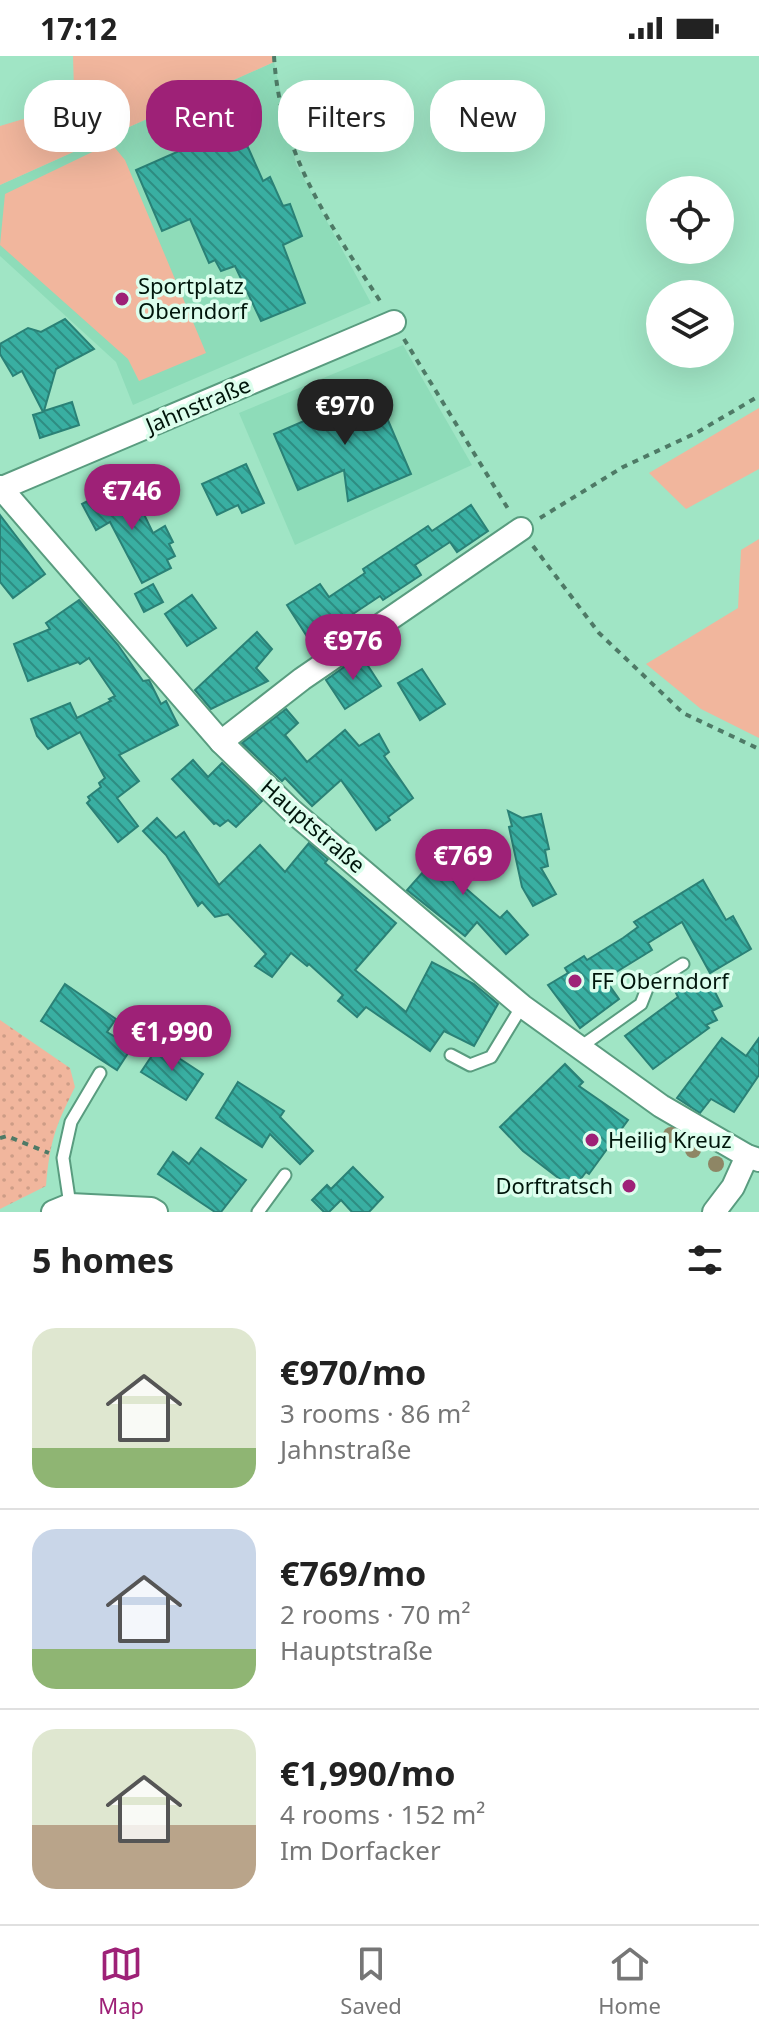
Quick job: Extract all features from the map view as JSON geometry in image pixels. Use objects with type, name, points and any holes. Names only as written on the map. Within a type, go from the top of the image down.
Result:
[{"type":"street","name":"Jahnstraße","points":[[1,487],[394,322]]},
{"type":"street","name":"Hauptstraße","points":[[1,487],[221,742],[292,811],[522,1006],[661,1106],[753,1158]]},
{"type":"street","points":[[221,742],[302,679],[521,529]]},
{"type":"street","points":[[714,1212],[753,1158]]},
{"type":"street","points":[[62,1209],[151,1209],[156,1212]]},
{"type":"lane","points":[[579,1048],[641,1004],[648,986],[683,964]]},
{"type":"lane","points":[[451,1055],[470,1065],[491,1057],[522,1006]]},
{"type":"lane","points":[[62,1209],[63,1158],[71,1122],[100,1073]]},
{"type":"lane","points":[[258,1212],[285,1175]]},
{"type":"path","points":[[274,56],[289,135],[320,209],[394,322],[521,529],[599,633],[683,713],[759,749]]},
{"type":"path","points":[[521,529],[623,467],[696,433],[759,396]]},
{"type":"path","points":[[0,1138],[7,1136],[63,1158]]},
{"type":"shaded area","points":[[73,56],[273,56],[274,62],[234,80],[146,80],[146,119],[130,127],[130,80],[74,80]]},
{"type":"shaded area","points":[[274,62],[278,81],[278,152],[293,152],[296,164],[371,303],[133,405],[116,362],[0,256],[0,185],[74,152],[130,152],[130,127],[146,119],[146,152],[262,152],[262,80],[234,80]]},
{"type":"shaded area","points":[[24,119],[24,152],[74,152],[0,185],[0,126]]},
{"type":"shaded area","name":"Sportplatz Oberndorf","points":[[92,152],[118,152],[125,160],[206,353],[139,381],[128,359],[0,245],[5,194]]},
{"type":"shaded area","points":[[403,345],[472,465],[295,545],[239,413]]},
{"type":"shaded area","points":[[759,408],[759,469],[686,509],[649,473]]},
{"type":"shaded area","points":[[759,539],[759,738],[701,709],[646,664],[738,608],[741,550]]},
{"type":"shaded area","points":[[0,1020],[70,1068],[75,1087],[54,1135],[46,1186],[0,1209]]},
{"type":"building","points":[[177,152],[250,152],[263,181],[270,177],[283,206],[290,204],[302,236],[283,245],[305,303],[261,321],[235,266],[221,271],[215,260],[209,263],[190,219],[162,231],[136,170]]},
{"type":"building","points":[[65,319],[94,349],[56,369],[44,411],[72,402],[79,425],[40,438],[33,415],[43,412],[22,371],[13,376],[0,354],[0,344],[28,328],[41,332]]},
{"type":"building","points":[[375,390],[411,474],[348,501],[344,470],[298,490],[274,434]]},
{"type":"building","points":[[246,464],[264,503],[242,513],[238,505],[217,515],[202,484]]},
{"type":"building","points":[[120,484],[133,509],[140,506],[153,533],[165,526],[173,542],[169,544],[175,556],[167,560],[171,568],[142,583],[110,522],[96,530],[82,504]]},
{"type":"building","points":[[471,505],[488,531],[457,552],[450,542],[415,565],[421,575],[383,600],[380,596],[323,634],[320,630],[308,638],[287,605],[320,584],[329,597],[365,573],[363,569],[428,526],[432,531]]},
{"type":"building","points":[[0,515],[45,574],[13,598],[0,582]]},
{"type":"building","points":[[153,584],[163,602],[144,612],[135,594]]},
{"type":"building","points":[[192,595],[216,628],[187,646],[165,614]]},
{"type":"building","points":[[79,600],[118,645],[143,681],[149,680],[161,704],[166,701],[178,725],[119,755],[139,781],[117,798],[138,826],[118,842],[87,803],[90,800],[88,797],[101,787],[99,783],[105,778],[80,732],[48,749],[37,736],[31,719],[70,703],[77,718],[115,696],[89,658],[80,664],[78,662],[28,681],[14,644],[50,629],[46,623]]},
{"type":"building","points":[[257,632],[272,649],[256,668],[268,681],[211,709],[195,690]]},
{"type":"building","points":[[361,655],[381,686],[345,709],[326,680]]},
{"type":"building","points":[[422,669],[445,704],[420,720],[398,683]]},
{"type":"building","points":[[286,709],[298,723],[285,735],[307,762],[345,730],[359,746],[379,734],[389,752],[384,756],[413,798],[376,830],[341,780],[312,806],[285,778],[282,781],[242,743]]},
{"type":"building","points":[[193,760],[208,777],[222,763],[262,801],[236,827],[228,820],[220,826],[214,824],[172,779]]},
{"type":"building","points":[[508,811],[522,818],[541,814],[549,849],[545,850],[548,866],[541,868],[556,894],[533,906],[522,887]]},
{"type":"building","points":[[157,818],[176,838],[184,832],[219,885],[260,845],[285,872],[309,843],[328,859],[325,863],[396,923],[355,970],[406,1012],[432,962],[474,984],[498,1004],[474,1046],[444,1031],[430,1051],[366,1007],[357,1017],[338,1001],[343,995],[309,964],[307,966],[291,953],[272,977],[255,966],[266,954],[228,914],[215,917],[202,902],[198,906],[166,855],[143,831]]},
{"type":"building","points":[[454,837],[482,865],[463,886],[500,918],[507,911],[528,935],[506,954],[477,922],[465,936],[407,890]]},
{"type":"building","points":[[703,880],[726,920],[733,916],[751,949],[710,973],[682,922],[648,943],[652,950],[605,979],[619,999],[580,1028],[548,985],[568,973],[565,968],[584,956],[587,960],[623,938],[638,927],[634,922]]},
{"type":"building","points":[[707,976],[722,1006],[712,1011],[717,1020],[706,1025],[709,1028],[653,1069],[625,1036],[678,997],[675,991]]},
{"type":"building","points":[[65,984],[116,1019],[107,1032],[132,1047],[117,1070],[41,1021]]},
{"type":"building","points":[[722,1038],[746,1056],[759,1038],[759,1075],[734,1112],[711,1099],[700,1113],[677,1098]]},
{"type":"building","points":[[159,1045],[203,1074],[186,1100],[141,1072]]},
{"type":"building","points":[[565,1064],[583,1082],[579,1086],[628,1120],[589,1174],[586,1172],[573,1189],[523,1151],[500,1127]]},
{"type":"building","points":[[238,1082],[284,1111],[280,1117],[313,1151],[300,1164],[270,1134],[262,1147],[216,1118]]},
{"type":"building","points":[[201,1148],[246,1180],[221,1212],[215,1212],[158,1174],[173,1152],[189,1164]]},
{"type":"building","points":[[353,1167],[383,1197],[369,1212],[352,1212],[341,1200],[329,1212],[324,1212],[312,1200],[327,1185],[331,1189]]},
{"type":"place","name":"Sportplatz Oberndorf","points":[[122,299]]},
{"type":"place","name":"FF Oberndorf","points":[[575,981]]},
{"type":"place","name":"Heilig Kreuz","points":[[592,1140]]},
{"type":"place","name":"Dorftratsch","points":[[629,1186]]}]
